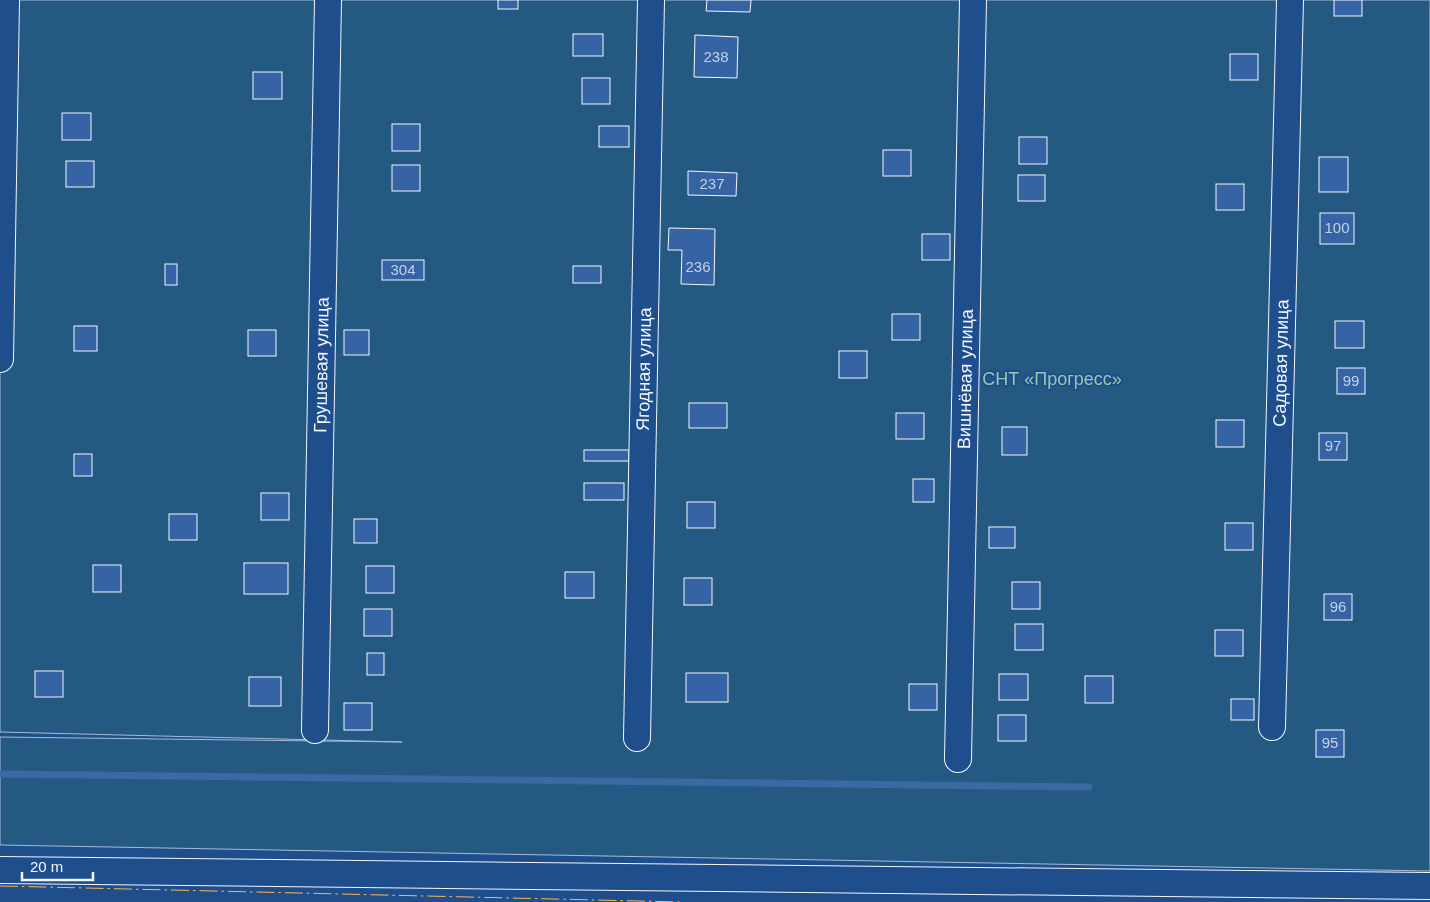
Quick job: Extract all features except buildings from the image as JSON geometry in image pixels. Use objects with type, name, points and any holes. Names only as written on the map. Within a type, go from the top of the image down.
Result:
[{"type":"street","points":[[0,359],[6,0]]},
{"type":"street","name":"Грушевая улица","points":[[315,730],[328,0]]},
{"type":"street","name":"Ягодная улица","points":[[637,738],[651,0]]},
{"type":"street","name":"Вишнёвая улица","points":[[958,758],[973,0]]},
{"type":"street","name":"Садовая улица","points":[[1272,727],[1290,0]]},
{"type":"street","points":[[0,870],[1430,886]]},
{"type":"green space","name":"СНТ «Прогресс»","points":[[0,0],[1430,0],[1430,871],[0,845],[0,737],[402,742],[0,732]]},
{"type":"waterway","points":[[0,774],[1089,787]]},
{"type":"power","points":[[0,886],[681,902]]}]
